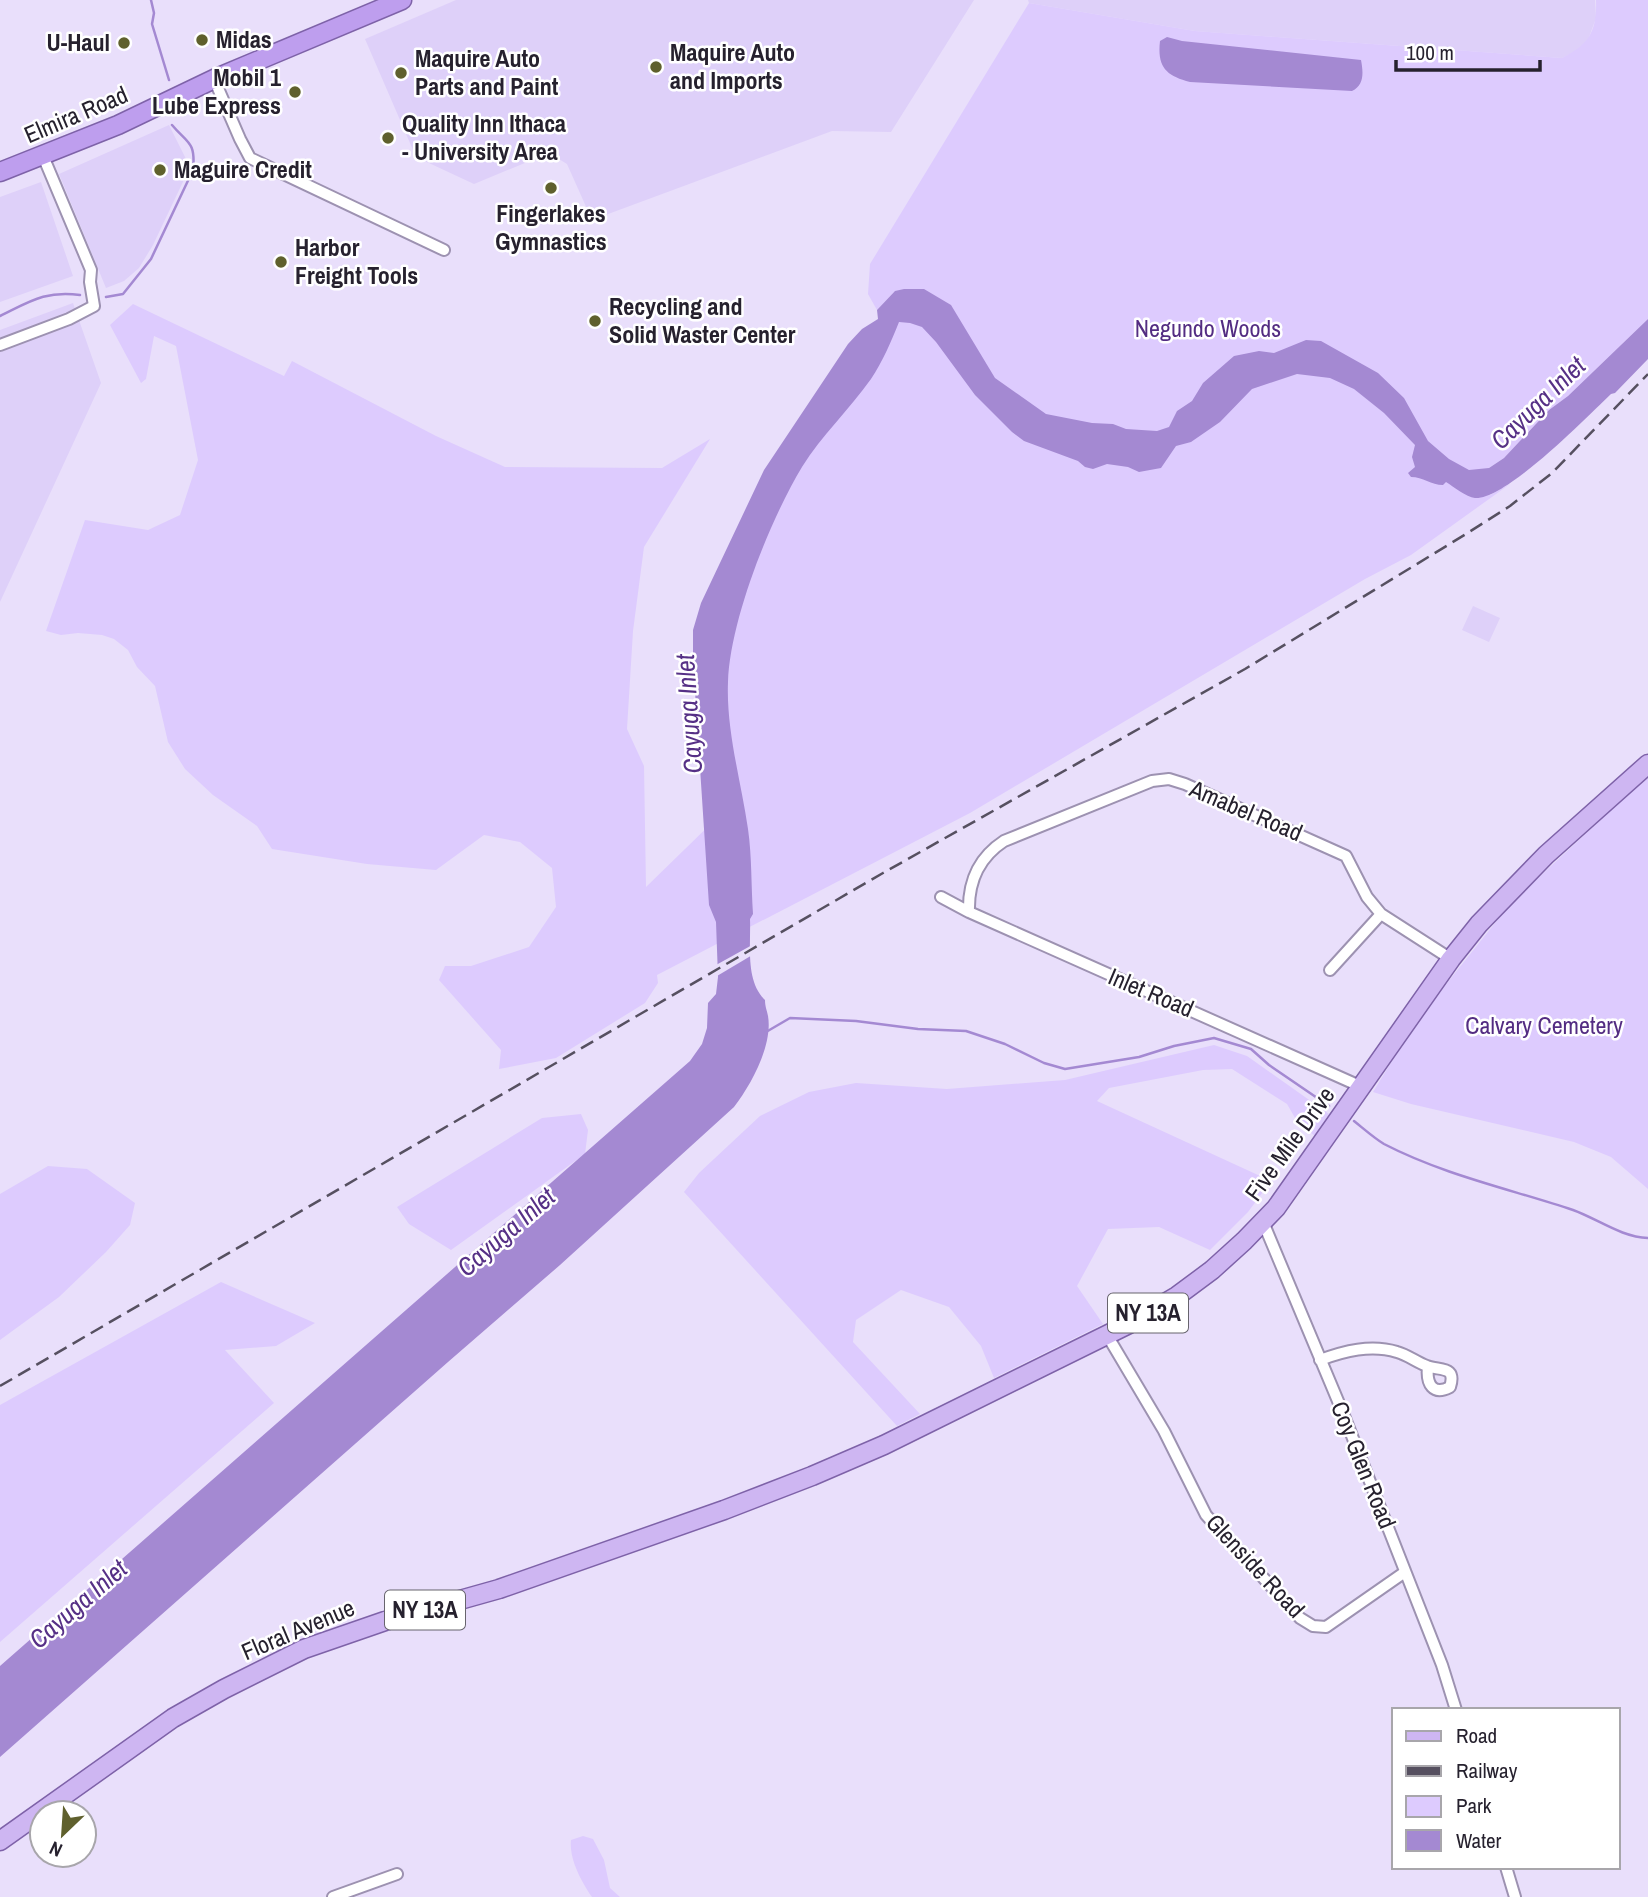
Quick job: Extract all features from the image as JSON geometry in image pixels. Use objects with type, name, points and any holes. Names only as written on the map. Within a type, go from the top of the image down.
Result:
[{"type":"highway","name":"Elmira Road","points":[[0,172],[125,121],[214,79],[402,0]]},
{"type":"main road","name":"Five Mile Drive","points":[[884,1445],[1107,1335],[1177,1296],[1212,1270],[1263,1222],[1296,1180],[1451,959],[1495,905],[1648,764]]},
{"type":"main road","name":"Floral Avenue","points":[[0,1841],[171,1720],[224,1689],[304,1649],[557,1569],[724,1510],[884,1445]]},
{"type":"street","points":[[214,79],[250,158],[444,250]]},
{"type":"street","points":[[0,345],[46,329],[94,306],[90,282],[92,270],[43,156]]},
{"type":"street","name":"Amabel Road","points":[[969,912],[968,895],[981,862],[991,850],[1004,841],[1152,781],[1169,779],[1198,789],[1346,856],[1367,897],[1381,914],[1451,959]]},
{"type":"street","name":"Inlet Road","points":[[941,897],[969,912],[1362,1087]]},
{"type":"street","points":[[1329,970],[1381,914]]},
{"type":"street","name":"Coy Glen Road","points":[[1263,1222],[1442,1665],[1455,1708]]},
{"type":"street","name":"Glenside Road","points":[[1107,1335],[1164,1431],[1206,1515],[1300,1618],[1313,1626],[1326,1627],[1405,1572]]},
{"type":"street","points":[[1320,1360],[1339,1353],[1381,1349],[1409,1356],[1428,1367]]},
{"type":"street","points":[[1507,1869],[1515,1897]]},
{"type":"street","points":[[333,1897],[397,1874]]},
{"type":"shaded area","points":[[456,0],[974,0],[891,132],[832,131],[592,220],[567,164],[549,153],[474,184],[416,157],[365,39]]},
{"type":"shaded area","points":[[1028,0],[1595,0],[1596,18],[1588,40],[1575,52],[1562,58],[1195,31],[1029,3]]},
{"type":"shaded area","points":[[169,125],[190,167],[153,245],[139,268],[124,281],[106,288],[59,174]]},
{"type":"shaded area","points":[[41,182],[73,276],[0,302],[0,197]]},
{"type":"shaded area","points":[[73,303],[101,383],[0,602],[0,330]]},
{"type":"shaded area","points":[[1473,606],[1500,618],[1489,642],[1462,630]]},
{"type":"green space","name":"Negundo Woods","points":[[1596,0],[1648,0],[1648,319],[1568,396],[1549,410],[1504,458],[1489,468],[1490,495],[1510,484],[1411,555],[1365,579],[970,813],[657,975],[658,983],[645,1003],[556,1058],[499,1069],[501,1050],[439,980],[445,966],[471,966],[529,947],[556,907],[552,868],[520,842],[484,835],[436,870],[367,864],[272,849],[257,826],[213,795],[185,769],[168,742],[155,686],[137,667],[128,650],[114,639],[102,635],[61,635],[46,631],[85,520],[148,530],[180,515],[198,460],[176,346],[154,336],[146,379],[141,383],[110,325],[133,304],[284,376],[292,361],[436,436],[505,467],[662,468],[710,439],[644,547],[633,631],[627,729],[644,766],[646,887],[724,811],[710,641],[828,404],[895,291],[877,310],[868,294],[870,264],[1029,3],[1195,31],[1562,58],[1572,53],[1590,35],[1595,20]]},
{"type":"green space","name":"Calvary Cemetery","points":[[1648,776],[1648,1189],[1611,1157],[1574,1142],[1411,1104],[1373,1092],[1443,988],[1511,903]]},
{"type":"green space","points":[[1214,1045],[1247,1056],[1329,1114],[1315,1136],[1298,1123],[1287,1104],[1232,1069],[1203,1070],[1109,1088],[1097,1101],[1271,1181],[1248,1212],[1210,1250],[1159,1227],[1108,1229],[1077,1286],[1103,1324],[994,1378],[981,1346],[949,1307],[901,1290],[856,1320],[853,1342],[920,1414],[897,1426],[684,1192],[699,1173],[760,1116],[809,1092],[856,1083],[947,1089],[1065,1080]]},
{"type":"green space","points":[[581,1114],[588,1130],[585,1154],[451,1250],[409,1224],[397,1207],[542,1118]]},
{"type":"green space","points":[[48,1166],[87,1169],[135,1203],[130,1225],[59,1297],[0,1340],[0,1194]]},
{"type":"green space","points":[[221,1282],[315,1323],[276,1346],[225,1350],[274,1403],[0,1642],[0,1405]]},
{"type":"green space","points":[[583,1836],[593,1839],[604,1860],[610,1888],[620,1897],[592,1897],[588,1891],[577,1870],[571,1847],[571,1840]]},
{"type":"water","points":[[1167,37],[1182,41],[1361,60],[1362,77],[1359,85],[1352,91],[1190,82],[1175,77],[1162,64],[1160,41]]},
{"type":"water","name":"Cayuga Inlet","points":[[924,289],[951,305],[995,378],[1046,414],[1092,423],[1113,424],[1126,429],[1157,431],[1169,427],[1177,411],[1192,401],[1203,383],[1234,356],[1259,351],[1274,353],[1306,340],[1321,341],[1378,373],[1404,398],[1428,441],[1449,459],[1469,470],[1489,468],[1504,458],[1549,410],[1568,396],[1648,319],[1648,359],[1615,393],[1525,472],[1489,495],[1475,498],[1446,482],[1439,485],[1411,477],[1408,473],[1415,467],[1412,457],[1415,445],[1384,413],[1354,389],[1330,378],[1297,374],[1252,389],[1220,422],[1191,442],[1176,446],[1161,468],[1139,472],[1128,467],[1107,464],[1093,469],[1085,467],[1078,461],[1024,441],[1012,432],[975,395],[922,327],[899,322],[871,379],[810,455],[777,514],[744,601],[730,657],[729,718],[750,850],[753,914],[750,919],[750,962],[754,983],[765,1000],[769,1027],[764,1052],[747,1088],[734,1107],[560,1265],[0,1757],[0,1666],[690,1061],[702,1044],[707,1028],[708,1003],[716,994],[718,977],[716,922],[709,905],[693,630],[701,603],[764,470],[848,344],[862,329],[878,319],[877,310],[895,291]]},
{"type":"pier","points":[[754,944],[754,954],[717,976],[716,965]]},
{"type":"waterway","points":[[151,0],[154,13],[152,24],[169,80]]},
{"type":"waterway","points":[[106,297],[123,294],[151,259],[193,170],[192,148],[172,125]]},
{"type":"waterway","points":[[0,316],[47,296],[80,295]]},
{"type":"waterway","points":[[766,1032],[790,1018],[966,1031],[1065,1069],[1139,1057],[1214,1038],[1251,1049],[1269,1065],[1329,1106]]},
{"type":"waterway","points":[[1354,1121],[1384,1144],[1407,1155],[1477,1181],[1573,1210],[1628,1234],[1648,1238]]},
{"type":"railway","points":[[0,1386],[883,873],[1245,669],[1466,534],[1510,506],[1552,473],[1648,374]]},
{"type":"place","name":"Midas","points":[[202,40]]},
{"type":"place","name":"U-Haul","points":[[124,43]]},
{"type":"place","name":"Maquire Auto and Imports","points":[[656,67]]},
{"type":"place","name":"Maquire Auto Parts and Paint","points":[[401,73]]},
{"type":"place","name":"Mobil 1 Lube Express","points":[[295,92]]},
{"type":"place","name":"Quality Inn Ithaca - University Area","points":[[388,138]]},
{"type":"place","name":"Maguire Credit","points":[[160,170]]},
{"type":"place","name":"Fingerlakes Gymnastics","points":[[551,188]]},
{"type":"place","name":"Harbor Freight Tools","points":[[281,262]]},
{"type":"place","name":"Recycling and Solid Waster Center","points":[[595,321]]}]
